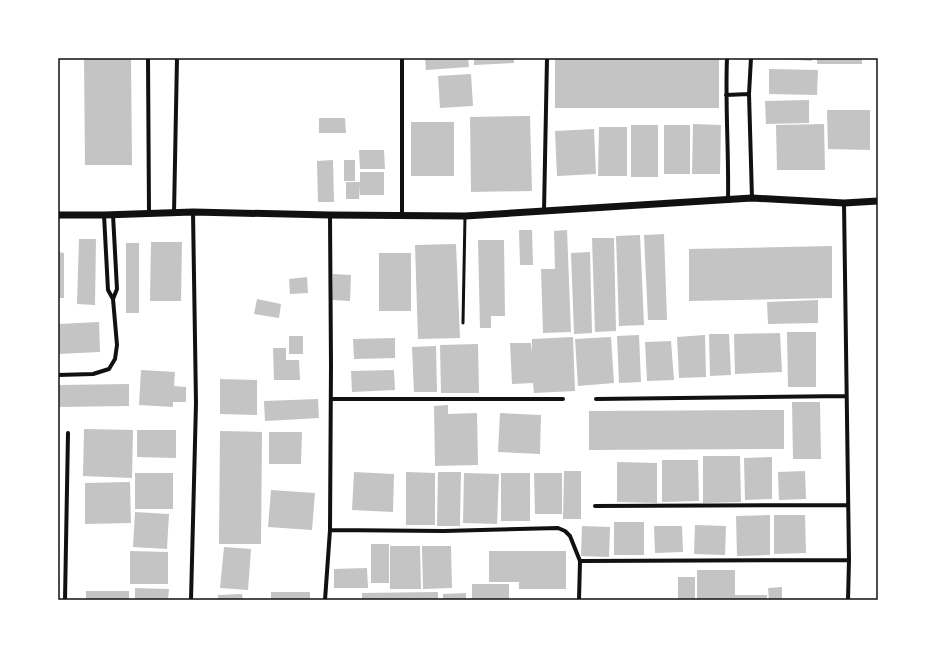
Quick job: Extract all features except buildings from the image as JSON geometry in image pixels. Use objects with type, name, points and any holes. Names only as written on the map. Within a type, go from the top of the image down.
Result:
[{"type":"street","points":[[148,58],[149,213]]},
{"type":"street","points":[[174,213],[177,58]]},
{"type":"street","points":[[402,58],[402,216]]},
{"type":"street","points":[[544,212],[547,58]]},
{"type":"street","points":[[727,58],[726,95],[729,166],[728,200]]},
{"type":"street","points":[[751,58],[749,94],[752,198]]},
{"type":"street","points":[[726,95],[749,94]]},
{"type":"street","points":[[58,215],[114,215],[194,212],[466,216],[752,198],[844,203],[878,201]]},
{"type":"street","points":[[844,203],[847,505],[849,560],[848,600]]},
{"type":"street","points":[[191,600],[196,403],[194,212]]},
{"type":"street","points":[[58,375],[93,374],[109,369],[115,359],[117,345],[113,299],[108,290],[104,215]]},
{"type":"street","points":[[113,299],[117,289],[114,215]]},
{"type":"street","points":[[325,600],[330,530],[330,215]]},
{"type":"street","points":[[596,399],[846,396]]},
{"type":"street","points":[[331,399],[564,399]]},
{"type":"street","points":[[65,600],[68,433]]},
{"type":"street","points":[[595,506],[847,505]]},
{"type":"street","points":[[330,530],[444,531],[558,528],[565,531],[570,536],[580,561],[579,600]]},
{"type":"street","points":[[580,561],[849,560]]},
{"type":"lane","points":[[463,323],[466,216]]}]
